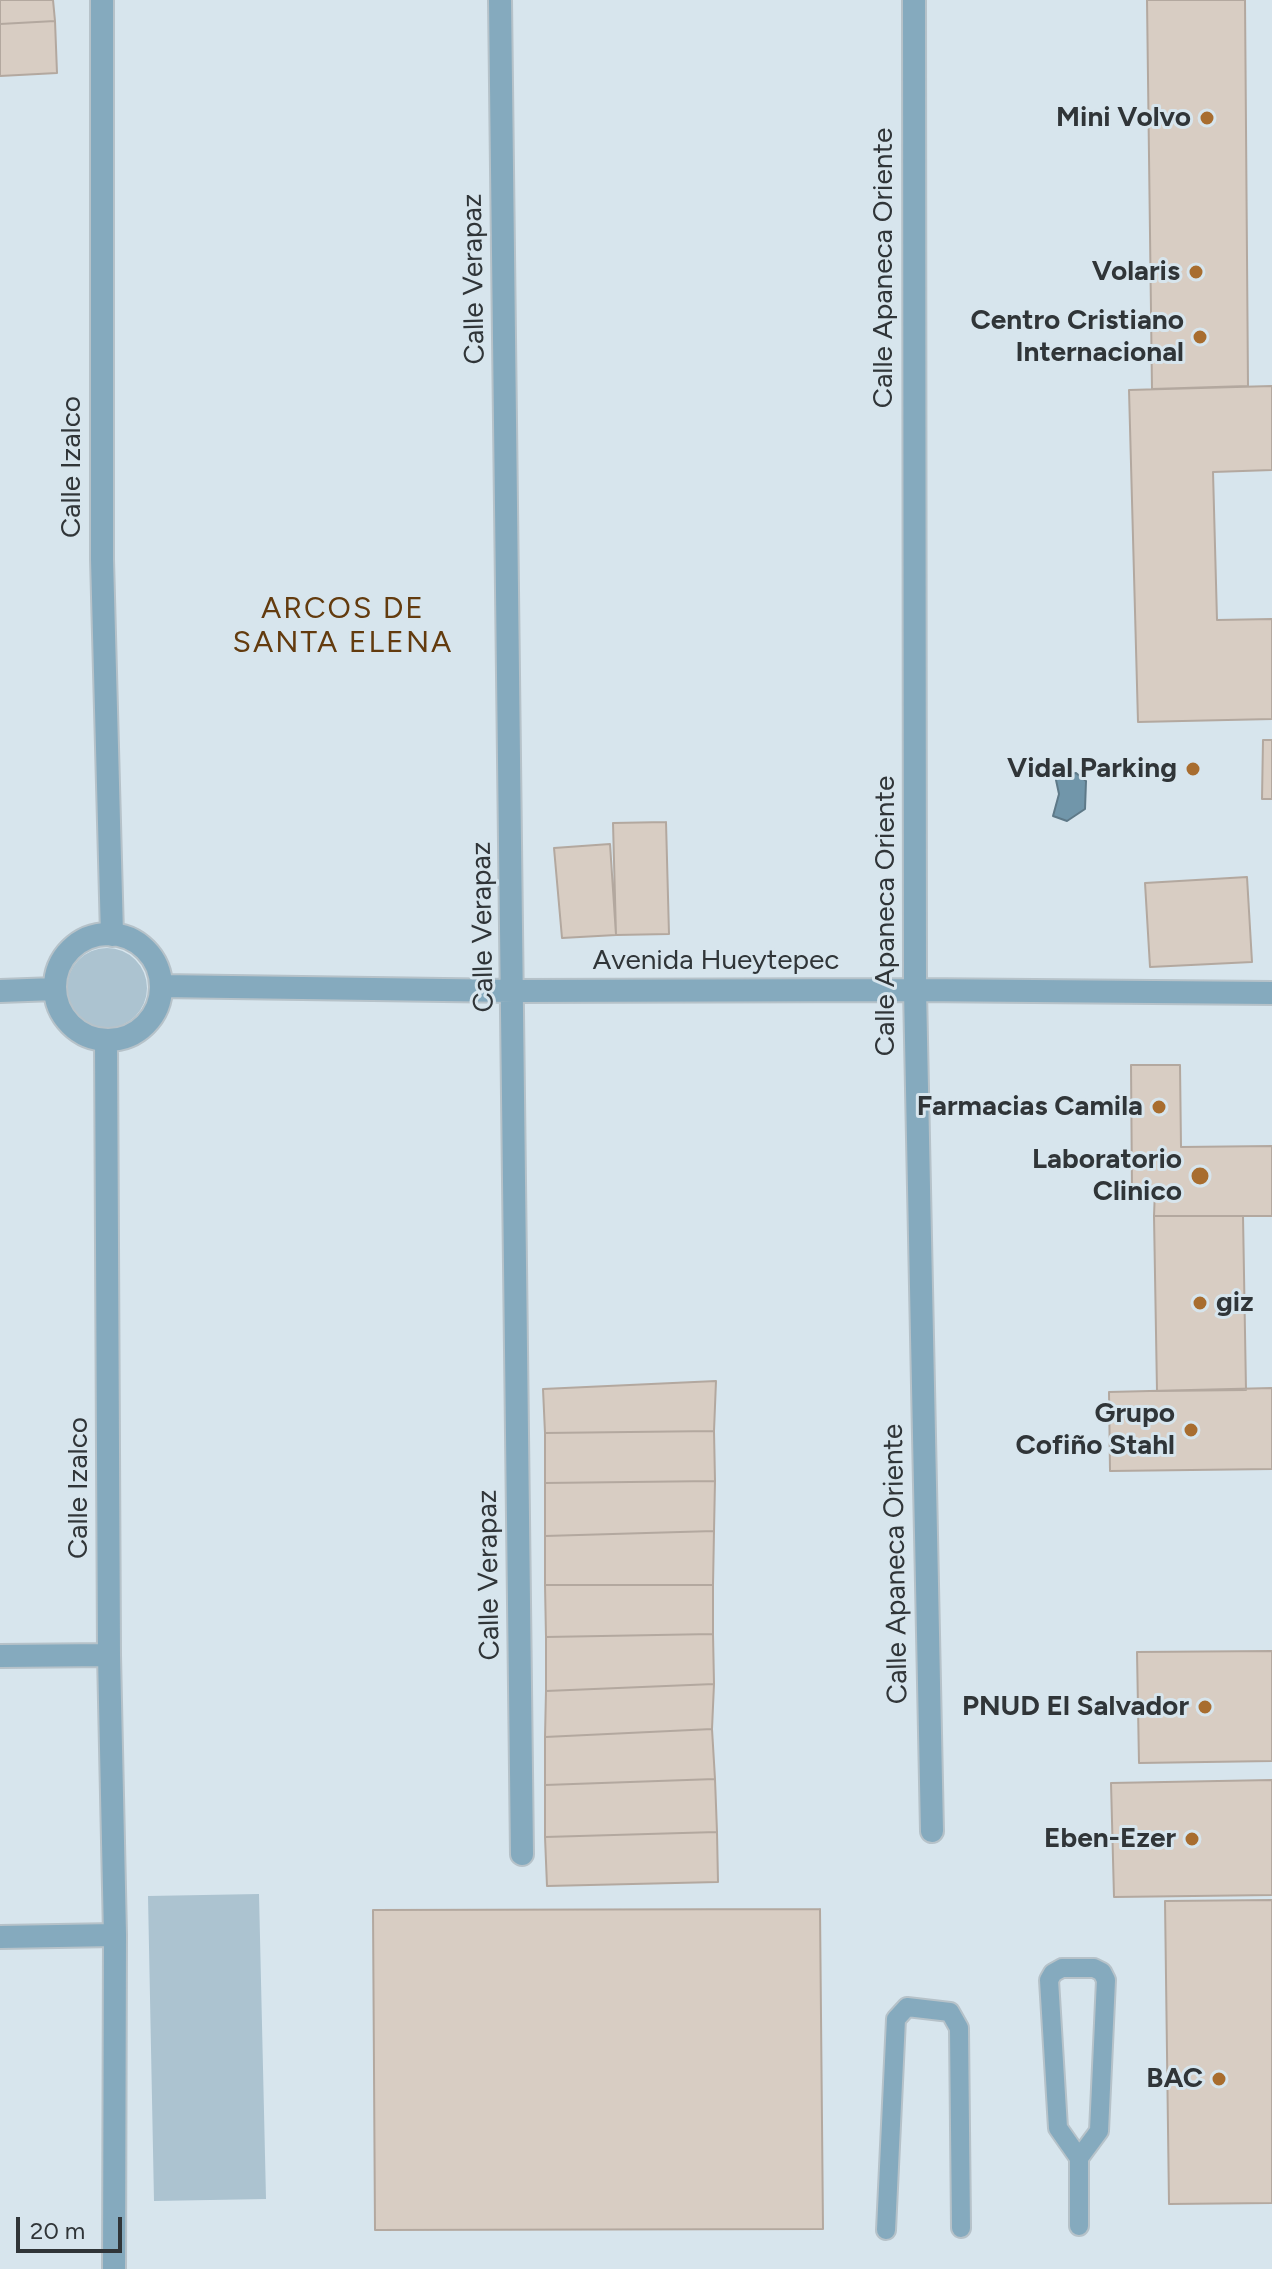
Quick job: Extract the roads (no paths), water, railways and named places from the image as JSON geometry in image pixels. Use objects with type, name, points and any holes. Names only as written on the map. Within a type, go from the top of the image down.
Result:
[{"type":"street","name":"Calle Izalco","points":[[102,0],[102,559],[112,935]]},
{"type":"street","name":"Calle Verapaz","points":[[500,0],[522,1854]]},
{"type":"street","name":"Calle Apaneca Oriente","points":[[914,0],[915,990],[932,1831]]},
{"type":"street","points":[[112,935],[134,941],[147,950],[156,963],[161,986],[158,1008],[140,1031],[127,1038],[106,1040],[83,1034],[71,1026],[62,1014],[55,989],[58,970],[76,945],[89,937],[112,935]]},
{"type":"street","name":"Avenida Hueytepec","points":[[161,986],[514,991],[1272,993]]},
{"type":"street","points":[[0,991],[55,989]]},
{"type":"street","name":"Calle Izalco","points":[[106,1040],[109,1655],[115,1935],[114,2269]]},
{"type":"street","points":[[0,1656],[109,1655]]},
{"type":"street","points":[[0,1937],[115,1935]]},
{"type":"lane","points":[[1079,2158],[1099,2131],[1106,1980],[1102,1972],[1094,1968],[1062,1968],[1053,1973],[1049,1980],[1058,2128],[1079,2158],[1079,2226]]},
{"type":"lane","points":[[886,2230],[896,2019],[907,2007],[950,2012],[959,2028],[961,2228]]},
{"type":"place","name":"Mini Volvo","points":[[1207,118]]},
{"type":"place","name":"Volaris","points":[[1196,272]]},
{"type":"place","name":"Centro Cristiano Internacional","points":[[1200,337]]},
{"type":"place","name":"Vidal Parking","points":[[1193,769]]},
{"type":"place","name":"Farmacias Camila","points":[[1159,1107]]},
{"type":"place","name":"Laboratorio Clinico","points":[[1200,1176]]},
{"type":"place","name":"giz","points":[[1200,1303]]},
{"type":"place","name":"Grupo Cofiño Stahl","points":[[1191,1430]]},
{"type":"place","name":"PNUD El Salvador","points":[[1205,1707]]},
{"type":"place","name":"Eben-Ezer","points":[[1192,1839]]},
{"type":"place","name":"BAC","points":[[1219,2079]]},
{"type":"district","name":"ARCOS DE SANTA ELENA","points":[[343,626]]}]
